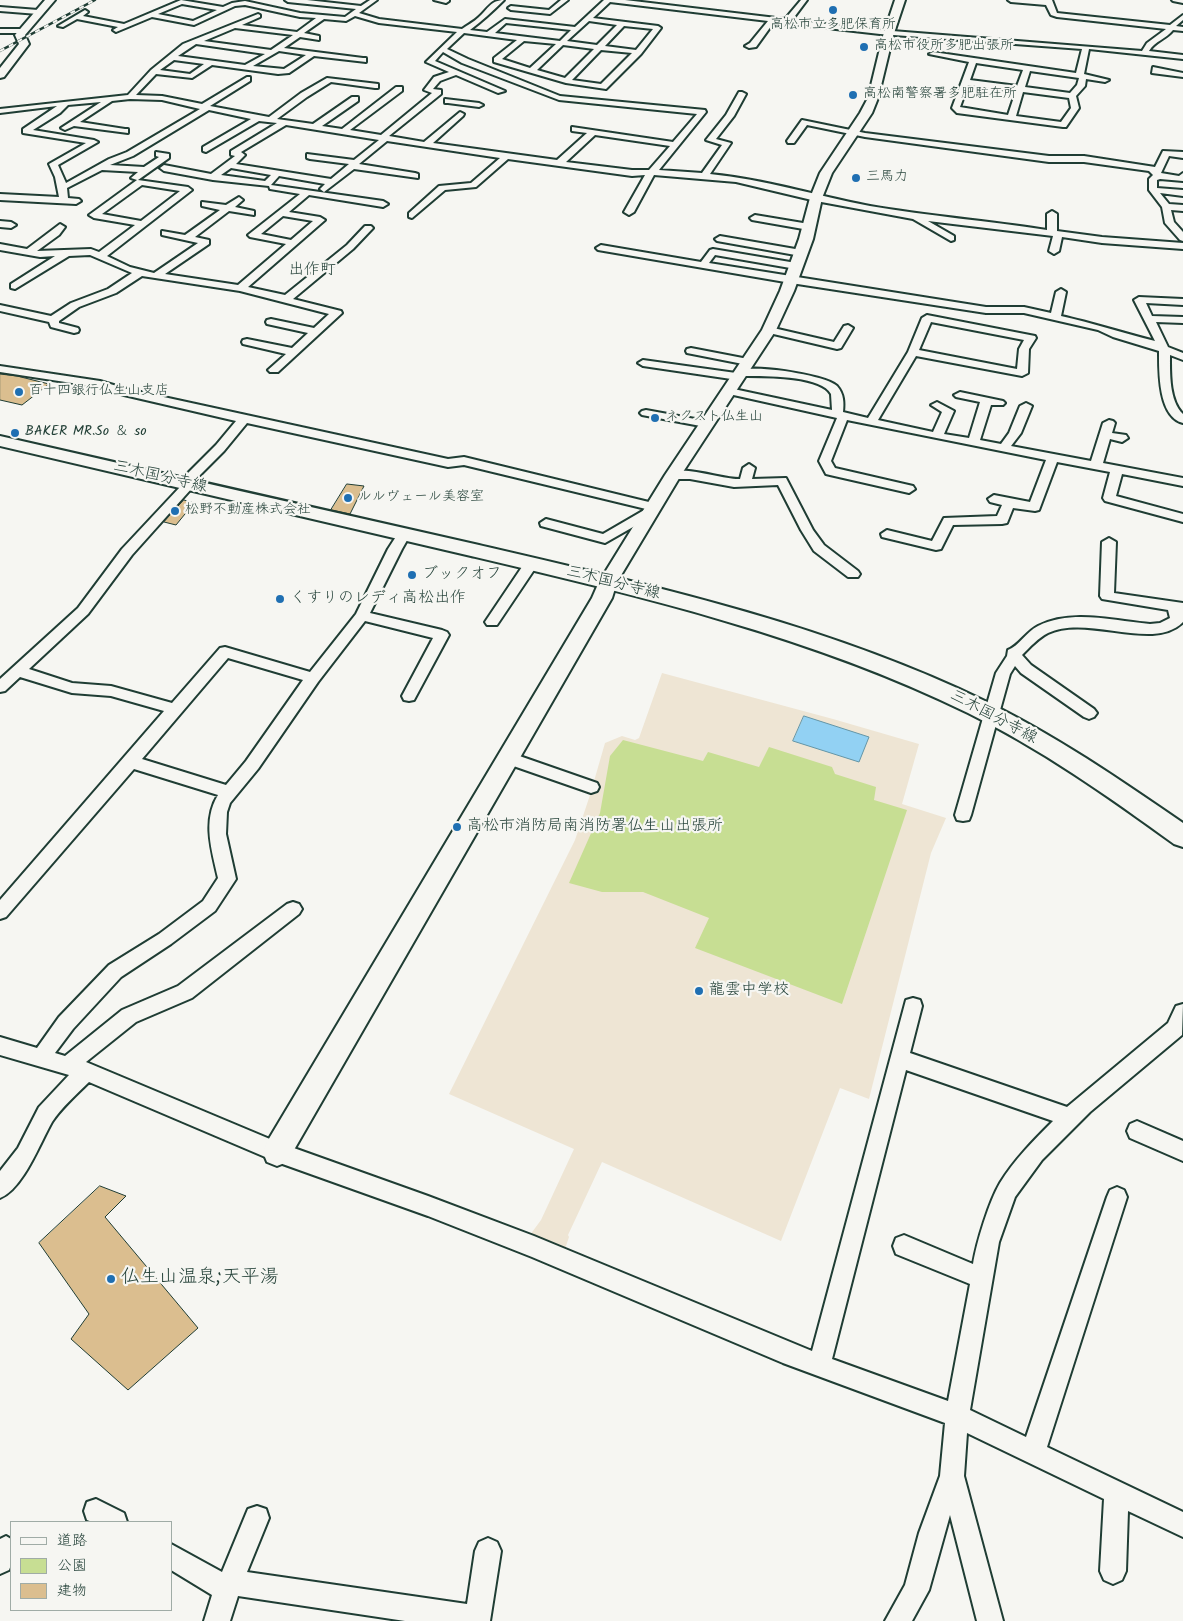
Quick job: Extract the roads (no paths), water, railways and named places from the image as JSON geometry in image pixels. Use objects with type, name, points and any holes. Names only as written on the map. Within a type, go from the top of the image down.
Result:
[{"type":"main road","name":"三木国分寺線","points":[[0,440],[186,485],[608,582],[716,610],[800,636],[870,660],[949,694],[990,715],[1113,786],[1183,837]]},
{"type":"street","points":[[0,75],[24,44],[20,35],[50,0]]},
{"type":"street","points":[[130,97],[154,72],[192,42],[258,16],[165,0]]},
{"type":"street","points":[[288,0],[364,8]]},
{"type":"street","points":[[152,15],[194,23],[234,4],[247,1],[300,15],[346,19],[374,0]]},
{"type":"street","points":[[481,98],[455,73],[430,62],[463,30],[481,19],[488,9],[501,0]]},
{"type":"street","points":[[511,8],[550,12],[565,0]]},
{"type":"street","points":[[531,71],[608,0],[948,40],[987,47],[1020,50],[1052,45],[1145,52],[1183,57]]},
{"type":"street","points":[[786,21],[804,0]]},
{"type":"street","points":[[277,1152],[602,598],[608,582],[651,510],[769,330],[799,259],[816,198],[826,173],[866,113],[873,98],[889,33],[900,0]]},
{"type":"street","points":[[1011,0],[1049,2],[1053,14],[1057,15],[1183,29]]},
{"type":"street","points":[[1175,0],[1182,2]]},
{"type":"street","points":[[116,30],[179,2]]},
{"type":"street","points":[[300,15],[321,2]]},
{"type":"street","points":[[701,11],[708,3]]},
{"type":"street","points":[[61,26],[90,9]]},
{"type":"street","points":[[166,9],[183,12]]},
{"type":"street","points":[[0,10],[38,12]]},
{"type":"street","points":[[192,13],[242,22]]},
{"type":"street","points":[[355,14],[379,21],[638,52]]},
{"type":"street","points":[[126,15],[142,18]]},
{"type":"street","points":[[76,17],[148,26]]},
{"type":"street","points":[[247,67],[322,17]]},
{"type":"street","points":[[1145,52],[1152,41],[1164,36],[1183,17]]},
{"type":"street","points":[[251,18],[268,20]]},
{"type":"street","points":[[523,38],[497,60],[566,81],[603,87],[638,52],[658,28],[588,19]]},
{"type":"street","points":[[749,46],[753,45],[772,20]]},
{"type":"street","points":[[490,34],[505,21],[576,29]]},
{"type":"street","points":[[566,81],[623,23]]},
{"type":"street","points":[[303,24],[312,25]]},
{"type":"street","points":[[231,26],[316,38]]},
{"type":"street","points":[[0,31],[23,31]]},
{"type":"street","points":[[211,34],[230,36]]},
{"type":"street","points":[[192,42],[275,47],[363,60]]},
{"type":"street","points":[[1051,53],[1052,45]]},
{"type":"street","points":[[987,47],[1002,56]]},
{"type":"street","points":[[1072,96],[1081,86],[1082,77],[1080,74],[1086,48]]},
{"type":"street","points":[[442,49],[463,50]]},
{"type":"street","points":[[442,49],[465,61],[559,98],[702,112],[651,173],[629,212]]},
{"type":"street","points":[[1017,67],[1020,50]]},
{"type":"street","points":[[171,58],[278,72],[286,71],[313,53]]},
{"type":"street","points":[[933,54],[1105,80]]},
{"type":"street","points":[[973,60],[956,108],[960,111],[1063,125],[1075,108],[1072,96]]},
{"type":"street","points":[[154,72],[192,76],[211,62]]},
{"type":"street","points":[[1047,71],[1049,62]]},
{"type":"street","points":[[1011,118],[1026,68]]},
{"type":"street","points":[[1156,69],[1156,71],[1183,75]]},
{"type":"street","points":[[319,194],[405,121],[404,119],[438,92],[428,90],[438,79],[455,73]]},
{"type":"street","points":[[63,187],[116,157],[130,154],[247,78]]},
{"type":"street","points":[[270,120],[304,95],[309,94],[330,80],[376,86]]},
{"type":"street","points":[[966,82],[1072,96]]},
{"type":"street","points":[[344,131],[399,89]]},
{"type":"street","points":[[448,101],[481,98],[501,91]]},
{"type":"street","points":[[309,94],[318,96]]},
{"type":"street","points":[[705,175],[727,143],[710,140],[730,116],[742,94]]},
{"type":"street","points":[[0,111],[130,97],[162,98],[270,120],[560,162],[616,172],[666,172],[705,175],[917,217],[1102,240],[1183,246]]},
{"type":"street","points":[[111,99],[69,126],[125,131]]},
{"type":"street","points":[[315,127],[355,99]]},
{"type":"street","points":[[64,200],[63,187],[53,164],[94,142],[26,130],[57,111],[66,103]]},
{"type":"street","points":[[327,108],[340,109]]},
{"type":"street","points":[[427,144],[460,114]]},
{"type":"street","points":[[206,149],[258,118]]},
{"type":"street","points":[[213,176],[240,155],[234,153],[285,122]]},
{"type":"street","points":[[791,141],[805,122],[854,131],[865,135],[1049,159],[1084,159],[1152,169],[1158,174],[1182,179],[1183,176]]},
{"type":"street","points":[[575,129],[670,144]]},
{"type":"street","points":[[560,162],[593,132]]},
{"type":"street","points":[[134,178],[166,156],[159,154]]},
{"type":"street","points":[[1182,234],[1170,222],[1166,207],[1153,190],[1154,179],[1166,154],[1183,155]]},
{"type":"street","points":[[412,215],[442,188],[473,185],[508,155]]},
{"type":"street","points":[[310,156],[415,176]]},
{"type":"street","points":[[229,165],[277,173],[368,194]]},
{"type":"street","points":[[100,167],[145,170]]},
{"type":"street","points":[[152,184],[168,169],[267,184],[277,173]]},
{"type":"street","points":[[100,256],[143,224],[188,190],[140,182],[94,216],[143,224]]},
{"type":"street","points":[[273,187],[384,204]]},
{"type":"street","points":[[1153,190],[1183,192]]},
{"type":"street","points":[[293,242],[253,235],[308,192]]},
{"type":"street","points":[[0,197],[76,202]]},
{"type":"street","points":[[187,238],[239,200]]},
{"type":"street","points":[[205,204],[251,213]]},
{"type":"street","points":[[1166,207],[1183,208]]},
{"type":"street","points":[[240,288],[320,220],[281,213]]},
{"type":"street","points":[[1052,214],[1055,233],[1054,251]]},
{"type":"street","points":[[917,217],[920,221],[951,238]]},
{"type":"street","points":[[755,218],[809,227]]},
{"type":"street","points":[[0,224],[11,225]]},
{"type":"street","points":[[29,252],[56,233],[60,228]]},
{"type":"street","points":[[286,299],[350,247],[368,228]]},
{"type":"street","points":[[156,276],[206,242],[165,233]]},
{"type":"street","points":[[720,239],[799,259]]},
{"type":"street","points":[[0,247],[29,252],[67,253],[86,251],[127,269],[156,276],[240,288],[337,313],[274,370]]},
{"type":"street","points":[[601,248],[986,310],[1024,310],[1100,328],[1183,357]]},
{"type":"street","points":[[704,264],[713,252],[799,259]]},
{"type":"street","points":[[15,286],[67,253]]},
{"type":"street","points":[[0,308],[53,320],[75,305],[112,291],[141,272]]},
{"type":"street","points":[[1056,318],[1061,292]]},
{"type":"street","points":[[1183,302],[1139,300],[1164,349],[1165,379],[1172,410],[1183,420]]},
{"type":"street","points":[[871,422],[913,352],[928,318],[1031,338],[1024,349],[1022,374],[913,352]]},
{"type":"street","points":[[1148,319],[1183,320]]},
{"type":"street","points":[[53,320],[55,325],[74,330]]},
{"type":"street","points":[[271,322],[316,332]]},
{"type":"street","points":[[769,330],[837,346],[848,328]]},
{"type":"street","points":[[247,342],[294,352]]},
{"type":"street","points":[[691,370],[696,352],[742,370]]},
{"type":"street","points":[[643,362],[691,370],[742,370],[779,374],[827,383],[834,389],[838,399],[840,415],[825,461],[830,471],[909,489]]},
{"type":"street","points":[[0,369],[100,384],[124,392],[448,463],[464,461],[651,510]]},
{"type":"street","points":[[729,391],[973,444],[1004,448],[1052,459],[1183,482]]},
{"type":"street","points":[[960,395],[999,404]]},
{"type":"street","points":[[973,444],[986,401]]},
{"type":"street","points":[[937,405],[948,411],[937,436]]},
{"type":"street","points":[[1004,448],[1015,433],[1026,406]]},
{"type":"street","points":[[646,413],[706,424]]},
{"type":"street","points":[[0,687],[83,611],[127,552],[244,419]]},
{"type":"street","points":[[1096,466],[1107,429],[1122,438]]},
{"type":"street","points":[[1035,507],[1052,459]]},
{"type":"street","points":[[745,483],[749,468]]},
{"type":"street","points":[[1117,470],[1109,498],[1183,518]]},
{"type":"street","points":[[673,474],[745,483],[782,480],[807,530],[819,548],[853,574]]},
{"type":"street","points":[[994,499],[1049,509]]},
{"type":"street","points":[[887,534],[936,546],[949,521],[1002,520],[1009,503]]},
{"type":"street","points":[[546,523],[605,539],[651,510]]},
{"type":"street","points":[[42,1056],[66,1023],[115,971],[165,939],[209,906],[227,879],[217,820],[223,799],[252,765],[313,678],[362,616],[395,549],[404,535]]},
{"type":"street","points":[[963,815],[1003,673],[1013,654],[1031,635],[1056,623],[1073,620],[1152,630],[1167,628],[1176,620],[1179,608],[1107,596],[1109,542]]},
{"type":"street","points":[[492,622],[532,564]]},
{"type":"street","points":[[362,616],[442,634],[409,696]]},
{"type":"street","points":[[0,912],[225,652],[313,678]]},
{"type":"street","points":[[1013,654],[1026,669],[1089,713]]},
{"type":"street","points":[[19,671],[72,688],[111,691],[175,709]]},
{"type":"street","points":[[508,758],[591,786]]},
{"type":"street","points":[[130,762],[229,792]]},
{"type":"street","points":[[0,1188],[25,1155],[46,1114],[77,1068],[129,1016],[185,992],[293,909]]},
{"type":"street","points":[[819,1366],[913,1006]]},
{"type":"street","points":[[898,1621],[916,1590],[931,1532],[952,1476],[957,1416],[988,1242],[1007,1191],[1035,1153],[1071,1118],[1176,1029],[1183,1012]]},
{"type":"street","points":[[0,1046],[42,1056],[77,1068],[277,1152],[428,1206],[534,1247],[819,1366],[957,1416],[1183,1525]]},
{"type":"street","points":[[909,1062],[1071,1118]]},
{"type":"street","points":[[1137,1131],[1183,1151]]},
{"type":"street","points":[[1033,1453],[1117,1197]]},
{"type":"street","points":[[904,1246],[982,1278]]},
{"type":"street","points":[[952,1476],[990,1621]]},
{"type":"street","points":[[1114,1571],[1116,1492]]},
{"type":"street","points":[[217,1621],[257,1518]]},
{"type":"street","points":[[172,1557],[229,1586],[478,1619],[488,1551]]},
{"type":"water","points":[[804,716],[869,737],[859,762],[793,741]]},
{"type":"railway","points":[[0,51],[95,0]]},
{"type":"place","name":"高松市立多肥保育所","points":[[833,10]]},
{"type":"place","name":"高松市役所多肥出張所","points":[[864,47]]},
{"type":"place","name":"高松南警察署多肥駐在所","points":[[853,95]]},
{"type":"place","name":"三馬力","points":[[856,178]]},
{"type":"place","name":"百十四銀行仏生山支店","points":[[19,392]]},
{"type":"place","name":"ネクスト仏生山","points":[[655,418]]},
{"type":"place","name":"BAKER MR.So ＆ so","points":[[15,433]]},
{"type":"place","name":"ルルヴェール美容室","points":[[348,498]]},
{"type":"place","name":"松野不動産株式会社","points":[[175,511]]},
{"type":"place","name":"ブックオフ","points":[[412,575]]},
{"type":"place","name":"くすりのレディ高松出作","points":[[280,599]]},
{"type":"place","name":"高松市消防局南消防署仏生山出張所","points":[[457,827]]},
{"type":"place","name":"龍雲中学校","points":[[699,991]]},
{"type":"place","name":"仏生山温泉;天平湯","points":[[111,1279]]},
{"type":"district","name":"出作町","points":[[312,271]]}]
